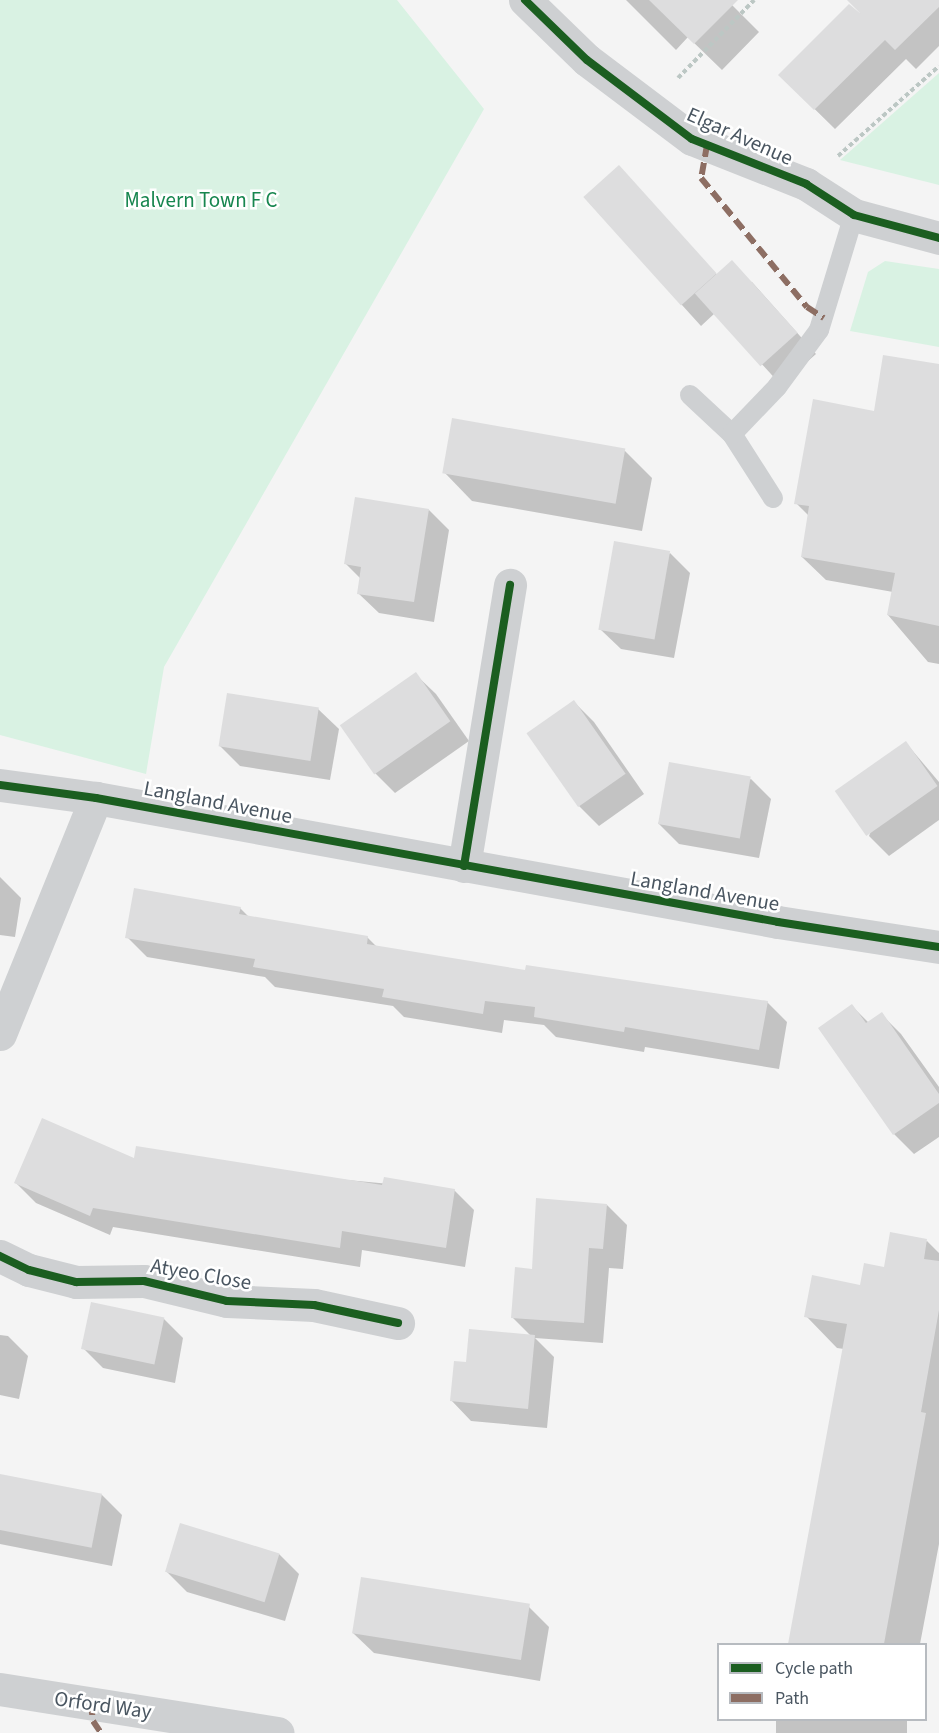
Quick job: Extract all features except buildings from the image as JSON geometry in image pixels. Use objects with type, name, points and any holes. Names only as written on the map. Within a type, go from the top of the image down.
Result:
[{"type":"street","name":"Elgar Avenue","points":[[525,0],[587,60],[648,109],[692,139],[806,184],[854,215],[939,238]]},
{"type":"street","points":[[464,866],[510,585]]},
{"type":"street","name":"Langland Avenue","points":[[0,785],[96,798],[464,866],[939,947]]},
{"type":"street","points":[[0,1034],[96,798]]},
{"type":"street","name":"Atyeo Close","points":[[0,1256],[29,1270],[76,1282],[144,1281],[226,1301],[314,1305],[398,1323]]},
{"type":"street","name":"Orford Way","points":[[0,1689],[180,1725],[278,1733]]},
{"type":"lane","points":[[732,434],[777,387],[819,330],[854,215]]},
{"type":"lane","points":[[690,395],[732,434],[773,498]]},
{"type":"path","points":[[648,109],[754,0]]},
{"type":"path","points":[[806,184],[939,66]]},
{"type":"green space","name":"Malvern Town F C","points":[[0,0],[397,0],[484,109],[164,667],[146,774],[0,735]]},
{"type":"green space","points":[[939,73],[939,185],[840,160]]},
{"type":"green space","points":[[885,261],[939,269],[939,347],[850,331],[868,272]]},
{"type":"marked path","points":[[707,145],[701,178],[807,307],[824,318]]},
{"type":"marked path","points":[[91,1703],[93,1721],[101,1733]]},
{"type":"cycle path","points":[[525,0],[587,60],[692,139],[806,184],[854,215],[939,238]]},
{"type":"cycle path","points":[[464,866],[510,585]]},
{"type":"cycle path","points":[[0,785],[96,798],[778,922],[939,947]]},
{"type":"cycle path","points":[[0,1256],[29,1270],[76,1282],[144,1281],[227,1301],[314,1305],[398,1323]]}]
